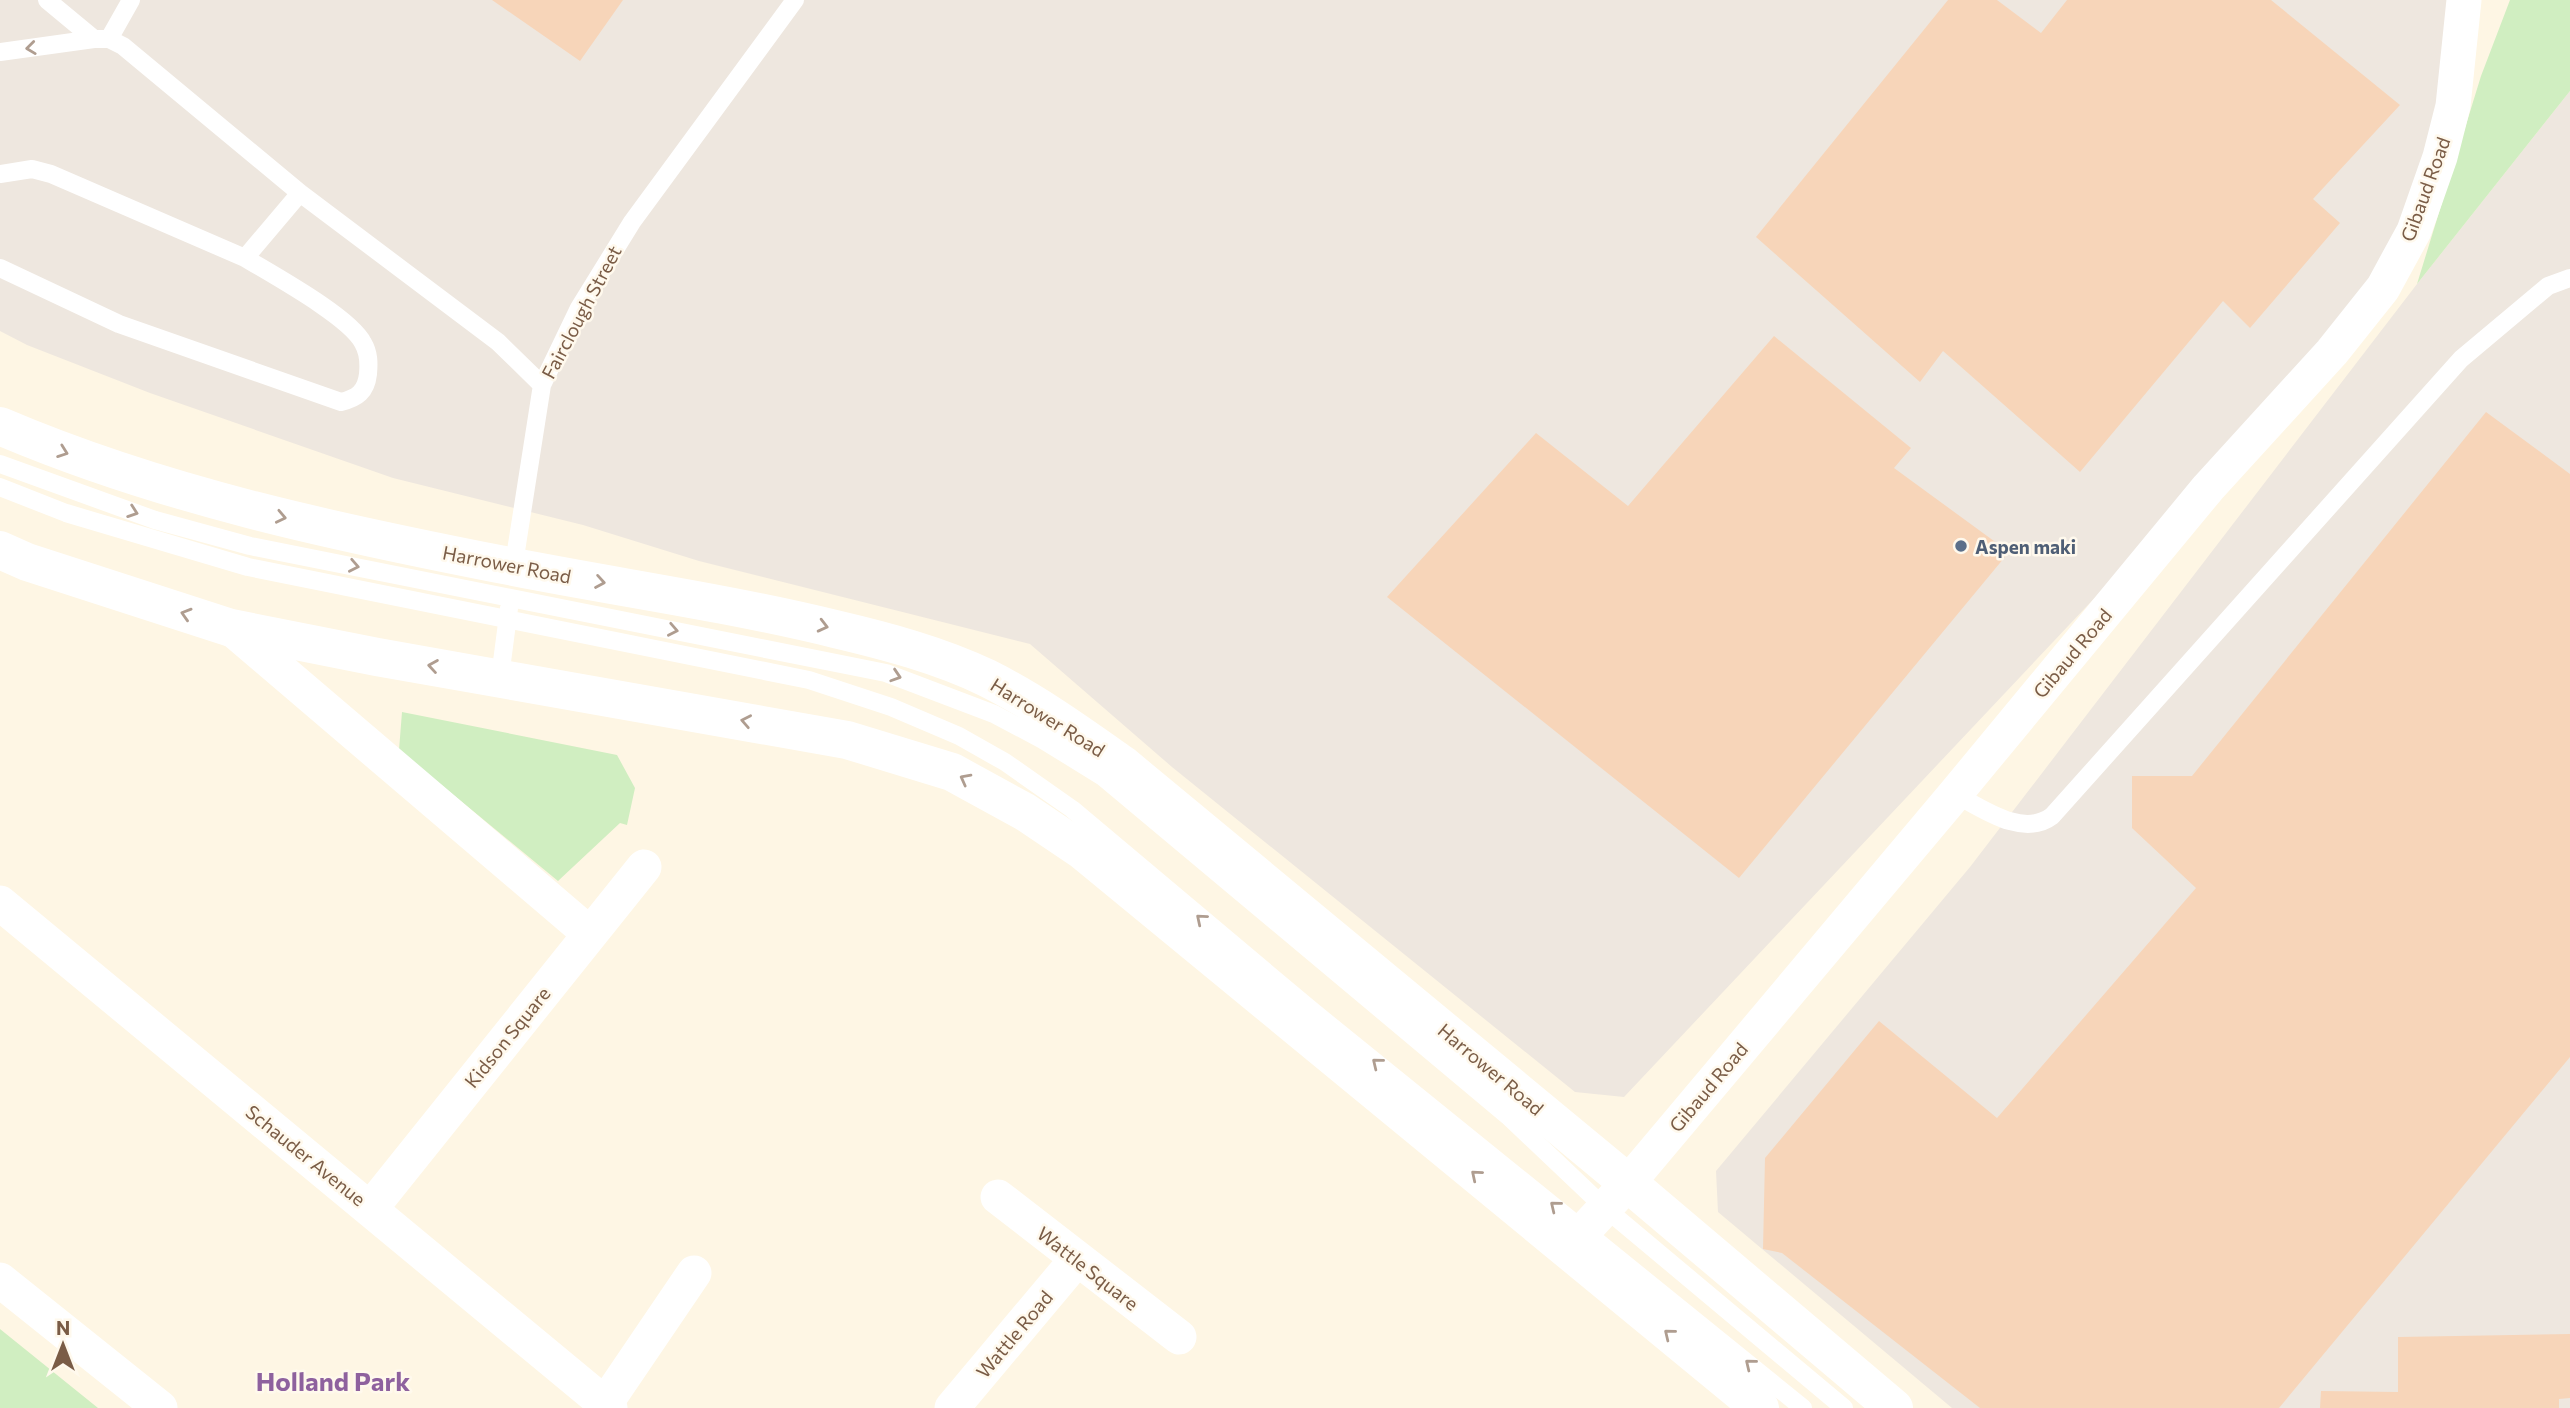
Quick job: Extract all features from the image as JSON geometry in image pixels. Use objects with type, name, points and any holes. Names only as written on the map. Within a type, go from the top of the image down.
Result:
[{"type":"main road","name":"Harrower Road","points":[[0,426],[60,452],[226,505],[512,583],[816,624],[939,659],[997,684],[1073,729],[1122,764],[1596,1218],[1745,1403]]},
{"type":"main road","name":"Harrower Road","points":[[0,550],[27,562],[231,628],[377,657],[847,740],[952,772],[1025,812],[1083,851],[1596,1218],[1895,1408]]},
{"type":"street","name":"Gibaud Road","points":[[1596,1218],[1955,794],[2207,488],[2332,352],[2383,288],[2414,231],[2440,158],[2453,106],[2463,30],[2464,0]]},
{"type":"street","points":[[231,628],[590,934]]},
{"type":"street","name":"Kidson Square","points":[[371,1208],[644,867]]},
{"type":"street","name":"Schauder Avenue","points":[[0,903],[608,1406]]},
{"type":"street","name":"Wattle Square","points":[[998,1198],[1179,1337]]},
{"type":"street","name":"Wattle Road","points":[[952,1408],[1077,1259]]},
{"type":"street","points":[[608,1406],[694,1273]]},
{"type":"street","points":[[0,1280],[160,1408]]},
{"type":"lane","points":[[47,0],[102,39],[123,46],[300,193],[498,342],[542,384]]},
{"type":"lane","points":[[0,52],[102,39],[131,0]]},
{"type":"lane","name":"Fairclough Street","points":[[500,677],[542,384],[604,264],[795,0]]},
{"type":"lane","points":[[0,174],[33,169],[51,174],[245,258],[349,325],[363,342],[370,360],[367,383],[356,398],[341,402],[119,324],[0,268]]},
{"type":"lane","points":[[245,258],[300,193]]},
{"type":"lane","points":[[1955,794],[1994,815],[2023,825],[2041,825],[2052,816],[2461,359],[2548,286],[2570,278]]},
{"type":"lane","points":[[0,464],[155,520],[250,546],[512,583]]},
{"type":"lane","points":[[0,487],[78,517],[248,567],[809,680],[904,712],[959,736],[994,755],[1072,809],[1310,1009],[1596,1218],[1844,1408]]},
{"type":"lane","points":[[1596,1218],[1803,1408]]},
{"type":"shaded area","points":[[0,0],[2452,0],[2451,90],[2408,231],[2336,342],[1624,1097],[1575,1092],[1172,767],[1030,644],[699,561],[583,525],[393,478],[150,393],[27,345],[0,331]]},
{"type":"shaded area","points":[[2570,91],[2570,1408],[1952,1408],[1718,1212],[1716,1171],[1970,867],[2417,284]]},
{"type":"green space","points":[[2510,0],[2570,0],[2570,91],[2417,284],[2481,76]]},
{"type":"green space","points":[[402,712],[617,755],[635,788],[627,825],[620,823],[558,881],[399,750]]},
{"type":"green space","points":[[0,1329],[98,1408],[0,1408]]},
{"type":"building","points":[[492,0],[623,0],[580,61]]},
{"type":"building","points":[[1948,0],[1997,0],[2041,33],[2067,0],[2271,0],[2400,105],[2313,199],[2340,223],[2250,328],[2223,301],[2080,472],[1943,351],[1920,382],[1756,237]]},
{"type":"building","points":[[1774,336],[1911,448],[1894,468],[2009,552],[1739,878],[1387,597],[1536,433],[1628,506]]},
{"type":"building","points":[[2486,412],[2570,474],[2570,1057],[2279,1408],[1980,1408],[1782,1253],[1763,1249],[1765,1158],[1879,1021],[1997,1118],[2196,888],[2132,828],[2132,776],[2192,776]]},
{"type":"building","points":[[2570,1334],[2570,1398],[2559,1399],[2559,1408],[2320,1408],[2321,1391],[2398,1392],[2398,1337]]},
{"type":"place","name":"Aspen maki","points":[[1961,546]]},
{"type":"district","name":"Holland Park","points":[[333,1380]]}]
